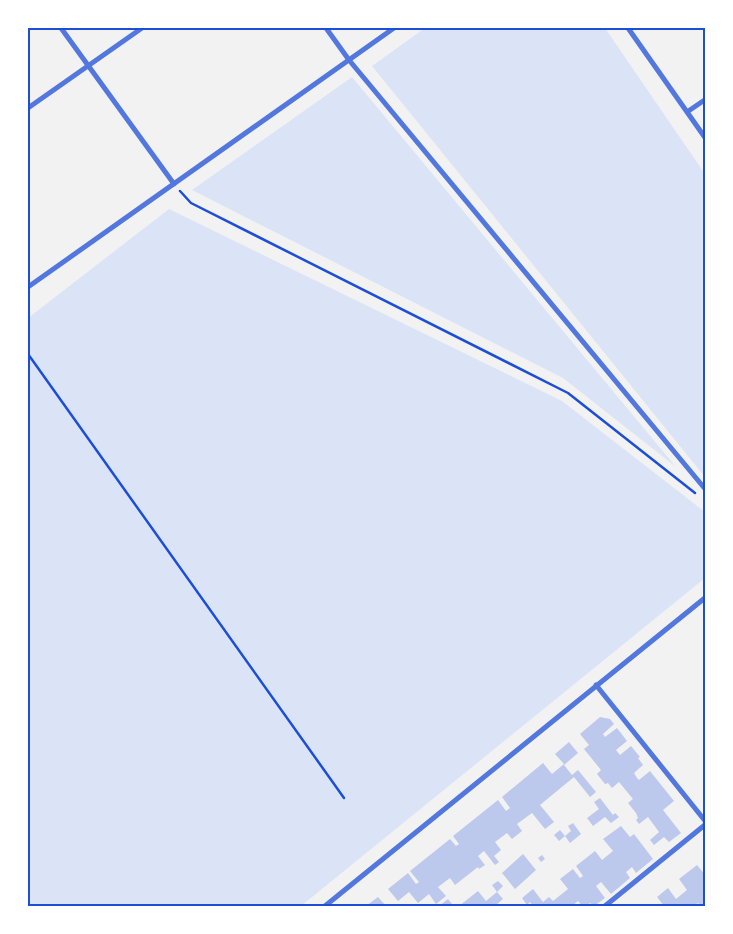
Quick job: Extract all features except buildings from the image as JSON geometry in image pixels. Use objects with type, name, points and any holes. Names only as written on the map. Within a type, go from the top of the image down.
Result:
[{"type":"street","points":[[61,28],[174,184]]},
{"type":"street","points":[[28,108],[142,28]]},
{"type":"street","points":[[326,28],[349,60],[706,490]]},
{"type":"street","points":[[28,287],[394,28]]},
{"type":"street","points":[[628,28],[706,139]]},
{"type":"street","points":[[687,112],[706,99]]},
{"type":"street","points":[[325,906],[706,597]]},
{"type":"street","points":[[596,685],[706,823],[605,906]]},
{"type":"path","points":[[174,184],[191,203],[568,393],[698,496]]},
{"type":"path","points":[[28,354],[344,798]]},
{"type":"shaded area","points":[[425,28],[605,28],[705,174],[705,477],[372,66]]},
{"type":"shaded area","points":[[352,77],[676,467],[563,378],[192,190]]},
{"type":"shaded area","points":[[169,209],[562,401],[705,512],[705,578],[301,906],[28,906],[28,318]]}]
